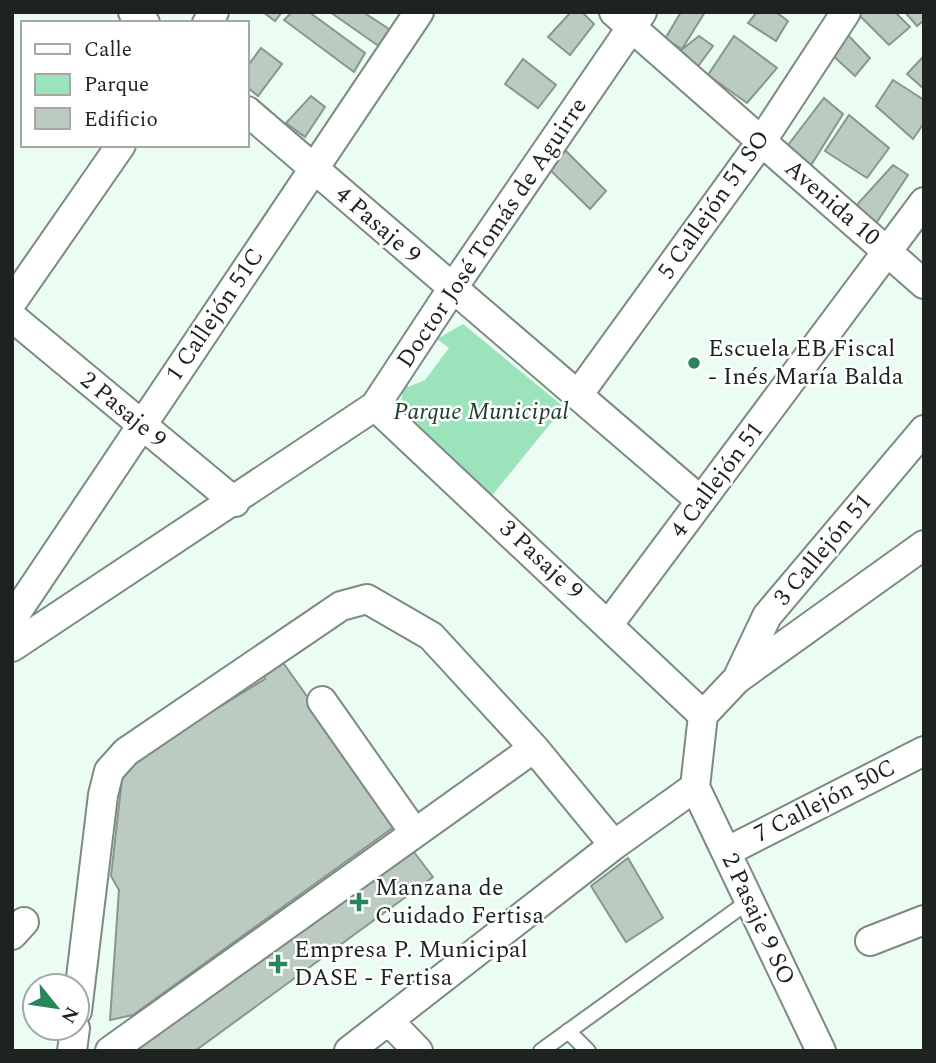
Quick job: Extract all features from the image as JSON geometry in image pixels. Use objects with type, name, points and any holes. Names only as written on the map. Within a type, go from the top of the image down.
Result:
[{"type":"street","name":"1 Callejón 51C","points":[[12,619],[419,12]]},
{"type":"street","name":"5 Callejón 51 SO","points":[[578,395],[761,142],[846,12]]},
{"type":"street","name":"Avenida 10","points":[[629,18],[761,142],[924,284]]},
{"type":"street","name":"Doctor José Tomás de Aguirre","points":[[12,646],[235,502],[375,407],[629,18]]},
{"type":"street","name":"4 Pasaje 9","points":[[248,112],[701,501]]},
{"type":"street","points":[[12,302],[120,147]]},
{"type":"street","name":"4 Callejón 51","points":[[610,624],[924,202]]},
{"type":"street","name":"2 Pasaje 9","points":[[12,317],[235,502]]},
{"type":"street","name":"3 Pasaje 9","points":[[375,407],[610,624],[703,715]]},
{"type":"street","name":"3 Callejón 51","points":[[737,679],[767,616],[924,430]]},
{"type":"street","points":[[349,1051],[614,845],[695,787],[703,715],[737,679],[924,545]]},
{"type":"street","points":[[82,972],[103,794],[109,771],[126,752],[341,606],[367,599],[431,636],[534,748],[614,845]]},
{"type":"street","points":[[322,701],[414,832]]},
{"type":"street","points":[[110,1051],[534,748]]},
{"type":"street","name":"7 Callejón 50C","points":[[726,852],[924,751]]},
{"type":"street","name":"2 Pasaje 9 SO","points":[[695,787],[821,1051]]},
{"type":"street","points":[[870,941],[924,920]]},
{"type":"street","points":[[389,1021],[418,1051]]},
{"type":"lane","points":[[541,1051],[749,901]]},
{"type":"lane","points":[[568,1031],[588,1051]]},
{"type":"green space","name":"Parque Municipal","points":[[463,324],[564,407],[489,499],[400,413],[404,379],[408,387],[425,380],[449,348],[437,339]]},
{"type":"building","points":[[263,12],[282,12],[275,21]]},
{"type":"building","points":[[292,12],[309,12],[365,53],[354,72],[284,20]]},
{"type":"building","points":[[330,12],[363,12],[392,31],[380,47]]},
{"type":"building","points":[[571,12],[582,12],[594,24],[570,55],[548,37]]},
{"type":"building","points":[[681,12],[705,12],[682,49],[665,39]]},
{"type":"building","points":[[757,12],[776,12],[788,21],[776,41],[748,23]]},
{"type":"building","points":[[856,12],[895,12],[910,27],[889,45]]},
{"type":"building","points":[[905,12],[924,12],[924,20],[917,26]]},
{"type":"building","points":[[845,32],[870,58],[855,76],[829,52]]},
{"type":"building","points":[[699,36],[713,46],[696,69],[675,55]]},
{"type":"building","points":[[734,36],[777,68],[747,103],[708,75]]},
{"type":"building","points":[[261,48],[282,64],[258,96],[248,88],[248,66]]},
{"type":"building","points":[[922,58],[924,60],[924,89],[907,74]]},
{"type":"building","points":[[523,59],[556,85],[538,108],[505,84]]},
{"type":"building","points":[[893,80],[924,100],[924,123],[913,139],[876,106]]},
{"type":"building","points":[[311,96],[325,107],[305,137],[286,123]]},
{"type":"building","points":[[824,98],[843,114],[808,170],[782,153]]},
{"type":"building","points":[[849,115],[889,148],[867,178],[825,151]]},
{"type":"building","points":[[561,146],[606,191],[590,209],[546,166]]},
{"type":"building","points":[[893,165],[908,175],[877,222],[854,208]]},
{"type":"building","points":[[279,657],[398,824],[133,1015],[110,1020],[119,890],[111,876],[122,779],[142,754],[265,679],[262,669]]},
{"type":"building","name":"Empresa P. Municipal DASE - Fertisa","points":[[407,843],[433,877],[195,1051],[123,1051]]},
{"type":"building","points":[[628,858],[663,918],[626,942],[591,886]]},
{"type":"place","name":"Escuela EB Fiscal - Inés María Balda","points":[[694,363]]},
{"type":"place","name":"Manzana de Cuidado Fertisa","points":[[359,902]]},
{"type":"place","name":"Empresa P. Municipal DASE - Fertisa","points":[[278,964]]}]
